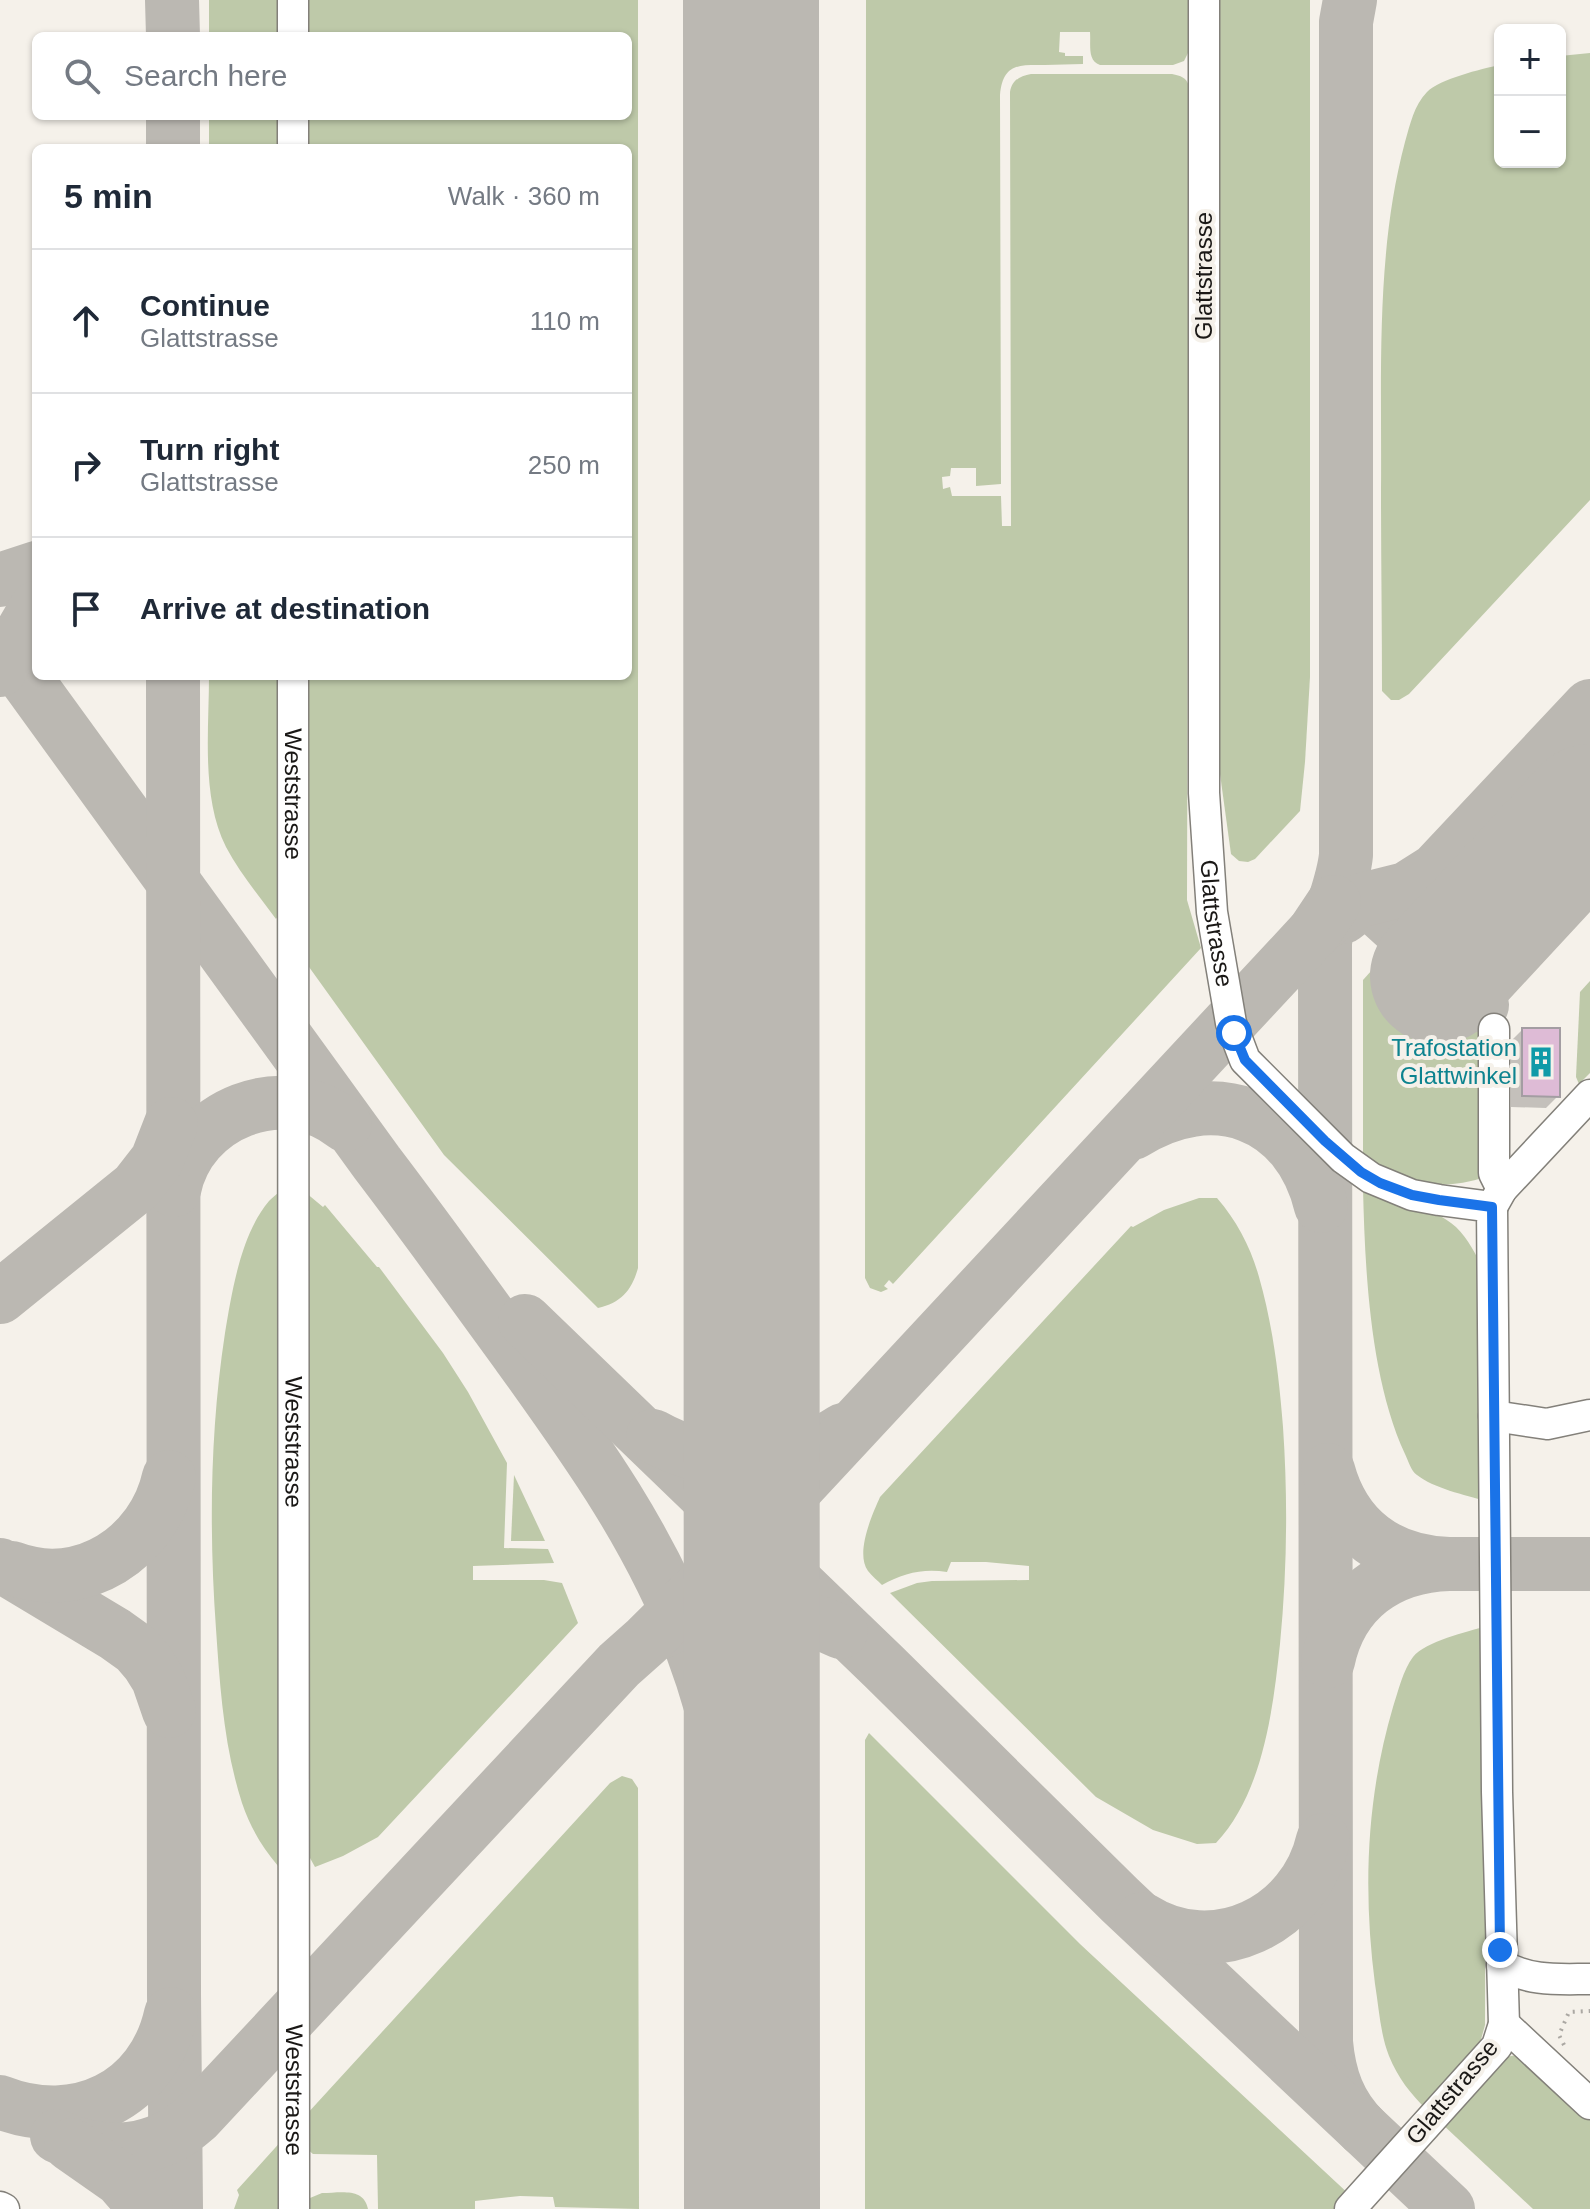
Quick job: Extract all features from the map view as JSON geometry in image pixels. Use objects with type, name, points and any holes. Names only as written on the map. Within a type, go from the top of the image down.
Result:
[{"type":"lane","points":[[293,0],[293,32]]},
{"type":"lane","name":"Glattstrasse","points":[[1204,0],[1204,793],[1212,912],[1231,1023],[1245,1060],[1325,1141],[1361,1172],[1412,1195],[1439,1200],[1497,1198],[1494,1416],[1498,1808],[1504,2024],[1497,2046],[1350,2209]]},
{"type":"lane","points":[[293,120],[293,144]]},
{"type":"lane","name":"Weststrasse","points":[[293,680],[294,2209]]},
{"type":"lane","points":[[1494,1029],[1494,1173],[1497,1198]]},
{"type":"lane","points":[[1497,1198],[1590,1095]]},
{"type":"lane","points":[[1494,1416],[1547,1424],[1590,1415]]},
{"type":"lane","points":[[1502,1965],[1538,1979],[1590,1979]]},
{"type":"lane","points":[[1504,2024],[1590,2104]]},
{"type":"path","points":[[1569,2055],[1559,2035],[1569,2012],[1590,2011]]},
{"type":"green space","points":[[209,0],[283,0],[283,32],[209,32]]},
{"type":"green space","points":[[304,0],[638,0],[638,1268],[624,1294],[613,1303],[598,1308],[444,1155],[304,960],[304,680],[632,680],[632,144],[304,144],[304,120],[632,120],[632,32],[304,32]]},
{"type":"green space","points":[[866,0],[1189,0],[1188,53],[1184,61],[1173,65],[1100,65],[1091,56],[1090,32],[1060,32],[1059,52],[1065,53],[1065,56],[1083,56],[1083,64],[1020,66],[1009,71],[1005,77],[1000,95],[1001,484],[976,486],[976,468],[951,468],[950,476],[942,477],[943,489],[950,487],[952,496],[1001,496],[1002,526],[1011,526],[1010,92],[1013,84],[1020,77],[1031,74],[1172,74],[1183,77],[1189,86],[1187,900],[1201,948],[893,1284],[889,1280],[884,1286],[888,1289],[881,1292],[870,1288],[865,1278]]},
{"type":"green space","points":[[1219,0],[1310,0],[1310,677],[1305,762],[1300,811],[1255,859],[1248,862],[1239,861],[1231,854],[1220,774]]},
{"type":"green space","points":[[1590,53],[1590,500],[1409,694],[1399,700],[1391,700],[1382,691],[1382,315],[1389,228],[1405,142],[1419,103],[1427,92],[1461,75],[1494,67],[1494,168],[1566,168],[1566,55]]},
{"type":"green space","points":[[209,120],[283,120],[283,144],[209,144]]},
{"type":"green space","points":[[209,680],[283,680],[283,908],[276,919],[226,847],[213,807],[208,763]]},
{"type":"green space","points":[[1590,752],[1590,875],[1483,990],[1465,973],[1522,912],[1498,888],[1440,949],[1422,932]]},
{"type":"green space","points":[[1395,947],[1406,949],[1488,1026],[1485,1177],[1452,1184],[1417,1183],[1396,1176],[1363,1156],[1363,980]]},
{"type":"green space","points":[[1590,981],[1590,1073],[1579,1084],[1576,1077],[1580,992]]},
{"type":"green space","points":[[1363,1188],[1442,1217],[1460,1232],[1481,1264],[1486,1501],[1440,1487],[1417,1475],[1393,1424],[1372,1324]]},
{"type":"green space","points":[[283,1189],[283,1863],[278,1866],[249,1820],[231,1760],[219,1673],[212,1518],[216,1407],[235,1281],[259,1214]]},
{"type":"green space","points":[[305,1192],[323,1207],[325,1205],[379,1267],[468,1392],[507,1463],[504,1548],[548,1549],[554,1563],[473,1566],[473,1580],[562,1583],[578,1623],[378,1837],[315,1867],[310,1858],[305,1858]]},
{"type":"green space","points":[[1199,1198],[1217,1198],[1231,1216],[1259,1277],[1277,1370],[1286,1509],[1280,1644],[1263,1750],[1245,1800],[1232,1823],[1216,1843],[1197,1844],[1153,1830],[1096,1797],[890,1593],[932,1581],[1029,1580],[1029,1566],[951,1562],[947,1572],[914,1572],[882,1585],[868,1571],[863,1554],[866,1534],[880,1497],[1131,1226]]},
{"type":"green space","points":[[514,1475],[545,1541],[511,1541]]},
{"type":"green space","points":[[1486,1626],[1485,2025],[1480,2043],[1427,2110],[1396,2071],[1382,2029],[1369,1915],[1372,1810],[1384,1741],[1409,1662],[1427,1646]]},
{"type":"green space","points":[[869,1733],[1080,1944],[1352,2197],[1341,2209],[865,2209],[865,1740]]},
{"type":"green space","points":[[622,1776],[632,1779],[638,1788],[639,2209],[555,2207],[553,2197],[520,2196],[475,2201],[475,2209],[378,2209],[377,2155],[313,2154],[307,2149],[306,2115],[610,1783]]},
{"type":"green space","points":[[1516,2055],[1590,2114],[1590,2209],[1533,2209],[1441,2123],[1502,2058]]},
{"type":"green space","points":[[284,2138],[284,2209],[234,2209],[239,2195],[237,2190]]},
{"type":"green space","points":[[322,2193],[356,2194],[366,2202],[368,2209],[306,2209],[310,2198]]},
{"type":"building","name":"Trafostation Glattwinkel","points":[[1522,1028],[1560,1028],[1560,1097],[1522,1096]]},
{"type":"taxiway","points":[[172,0],[173,32]]},
{"type":"taxiway","points":[[1350,0],[1346,22],[1346,855],[1325,943],[1326,2042],[1337,2090],[1348,2111],[1364,2130]]},
{"type":"taxiway","points":[[173,120],[173,144]]},
{"type":"taxiway","points":[[0,580],[32,569]]},
{"type":"taxiway","points":[[0,670],[32,615]]},
{"type":"taxiway","points":[[0,643],[543,1389],[592,1459],[636,1531],[657,1569],[692,1649],[717,1728],[740,1850],[752,1975]]},
{"type":"taxiway","points":[[173,680],[176,2209]]},
{"type":"taxiway","points":[[1314,932],[1350,905],[1406,889],[1436,870],[1590,706]]},
{"type":"taxiway","points":[[1343,917],[1366,899],[1482,1005]]},
{"type":"taxiway","points":[[57,2136],[93,2148],[130,2149],[164,2139],[196,2118],[619,1665],[751,1537],[1314,932],[1334,902]]},
{"type":"taxiway","points":[[174,1190],[183,1163],[198,1140],[218,1123],[242,1110],[268,1104],[294,1104],[320,1111],[345,1125]]},
{"type":"taxiway","points":[[1133,1133],[1163,1118],[1193,1110],[1222,1109],[1248,1115],[1273,1128],[1293,1148],[1310,1174],[1321,1206]]},
{"type":"taxiway","points":[[0,1297],[136,1187],[157,1160],[171,1124]]},
{"type":"taxiway","points":[[525,1321],[1120,1900],[1448,2209]]},
{"type":"taxiway","points":[[653,1436],[699,1454],[749,1459],[798,1451],[843,1430]]},
{"type":"taxiway","points":[[1328,1470],[1345,1510],[1372,1539],[1407,1557],[1449,1564],[1406,1571],[1370,1590],[1344,1620],[1334,1639],[1328,1661]]},
{"type":"taxiway","points":[[12,1568],[38,1575],[64,1575],[88,1570],[111,1559],[131,1544],[148,1525],[161,1502],[169,1477]]},
{"type":"taxiway","points":[[1449,1564],[1590,1564]]},
{"type":"taxiway","points":[[0,1565],[136,1649],[158,1679],[169,1711]]},
{"type":"taxiway","points":[[662,1632],[706,1615],[751,1610],[796,1616],[841,1632]]},
{"type":"taxiway","points":[[1142,1919],[1170,1932],[1198,1937],[1226,1935],[1253,1927],[1277,1912],[1297,1893],[1313,1868],[1323,1840]]},
{"type":"taxiway","points":[[0,2102],[28,2110],[56,2112],[83,2109],[107,2100],[129,2086],[147,2067],[162,2043],[171,2014]]},
{"type":"taxiway","points":[[71,2145],[121,2180],[146,2209]]},
{"type":"runway","points":[[751,0],[752,2209]]},
{"type":"runway","points":[[1438,976],[1590,812]]},
{"type":"place","name":"Trafostation Glattwinkel","points":[[1541,1062]]},
{"type":"route","points":[[1234,1033],[1245,1060],[1325,1141],[1361,1172],[1412,1195],[1492,1207],[1500,1950]]}]
